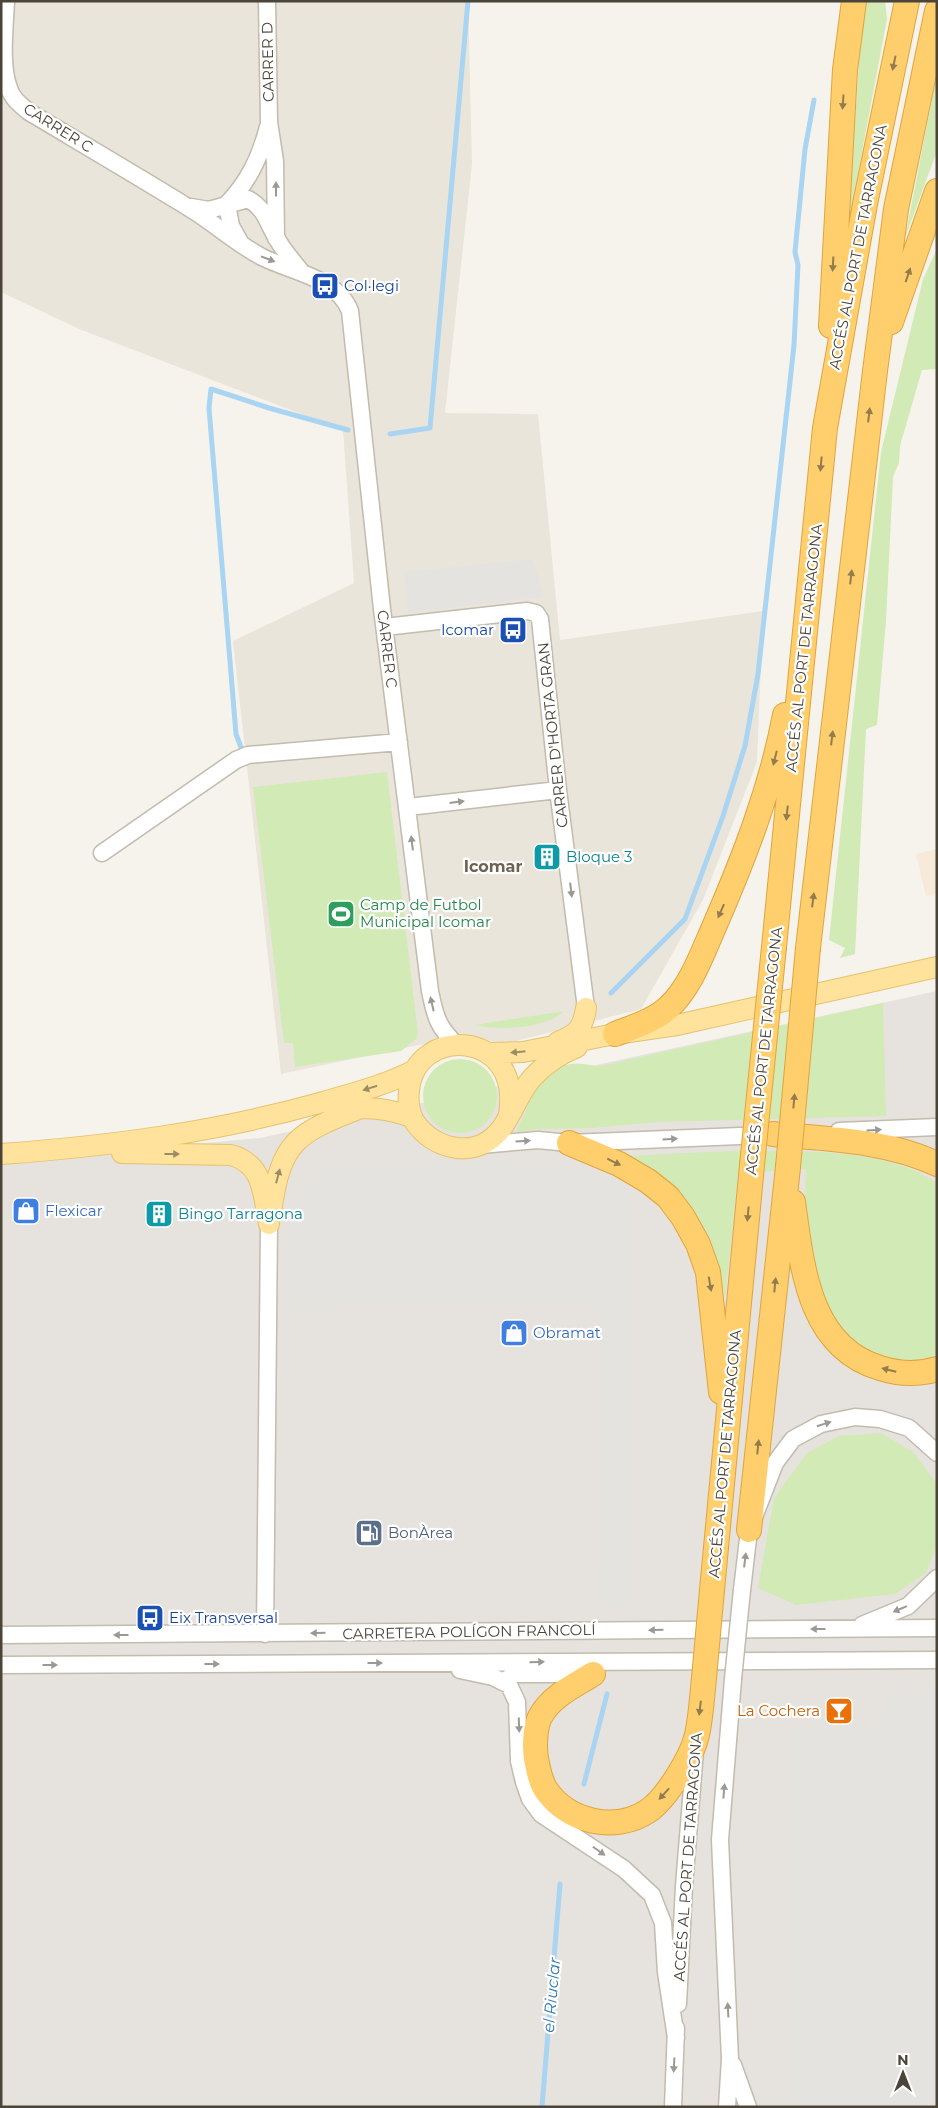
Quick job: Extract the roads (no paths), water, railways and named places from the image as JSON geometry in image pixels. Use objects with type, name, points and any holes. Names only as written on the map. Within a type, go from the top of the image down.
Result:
[{"type":"highway","points":[[835,366],[830,321],[845,70],[854,1]]},
{"type":"highway","name":"ACCÉS AL PORT DE TARRAGONA","points":[[697,1737],[825,428],[835,366],[906,8]]},
{"type":"highway","name":"ACCÉS AL PORT DE TARRAGONA","points":[[749,1530],[788,1166],[808,948],[874,371],[896,208],[935,17]]},
{"type":"highway","points":[[874,371],[937,191]]},
{"type":"highway","points":[[615,1034],[650,1020],[669,1006],[686,986],[735,880],[754,831],[770,777],[783,722],[812,573]]},
{"type":"highway","points":[[773,1134],[868,1143],[899,1150],[937,1164]]},
{"type":"highway","points":[[569,1143],[619,1164],[648,1181],[668,1197],[690,1231],[708,1272],[712,1293],[717,1360],[727,1431]]},
{"type":"highway","points":[[788,1166],[807,1288],[815,1309],[827,1330],[845,1350],[867,1364],[895,1372],[924,1373],[937,1369]]},
{"type":"highway","points":[[593,1674],[564,1692],[550,1704],[540,1718],[534,1749],[538,1773],[546,1790],[562,1806],[576,1816],[596,1822],[618,1822],[647,1811],[668,1792],[697,1737]]},
{"type":"main road","points":[[546,1046],[590,1041],[615,1034],[677,1026],[937,967]]},
{"type":"main road","points":[[489,1053],[523,1052],[574,1036],[584,1022],[586,1008]]},
{"type":"main road","points":[[509,1114],[512,1096],[509,1078],[501,1064],[489,1053],[473,1046],[457,1044],[441,1048],[426,1056],[415,1070],[409,1084],[408,1101],[412,1117],[422,1132],[436,1143],[453,1148],[471,1148],[487,1141],[501,1129],[532,1078],[562,1054],[590,1041]]},
{"type":"main road","points":[[1,1154],[173,1136],[274,1116],[374,1087],[398,1079],[415,1070]]},
{"type":"main road","points":[[274,1116],[361,1108],[388,1109],[412,1117]]},
{"type":"main road","points":[[269,1224],[274,1190],[281,1162],[295,1142],[314,1127],[361,1108]]},
{"type":"main road","points":[[53,1150],[231,1155],[245,1159],[256,1169],[269,1224]]},
{"type":"street","name":"CARRER C","points":[[6,1],[5,70],[9,88],[16,101],[29,112],[188,207],[262,257],[300,270],[338,292],[346,300],[350,311],[385,627],[430,991],[435,1016],[443,1032],[457,1044]]},
{"type":"street","name":"CARRER D","points":[[267,1],[269,122],[276,161],[276,238]]},
{"type":"street","name":"CARRER D","points":[[227,204],[247,182],[263,146],[269,122]]},
{"type":"street","name":"CARRER C","points":[[188,207],[209,210],[248,199],[256,203],[264,212],[276,238],[300,270]]},
{"type":"street","points":[[227,204],[231,226],[240,242]]},
{"type":"street","name":"CARRER D'HORTA GRAN","points":[[385,627],[527,611],[536,613],[540,619],[558,790],[586,1008]]},
{"type":"street","points":[[102,852],[236,760],[248,755],[399,742]]},
{"type":"street","points":[[408,807],[558,790]]},
{"type":"street","points":[[477,1145],[538,1140],[569,1143],[937,1127]]},
{"type":"street","points":[[265,1634],[269,1224]]},
{"type":"street","points":[[749,1530],[775,1463],[793,1439],[821,1424],[855,1417],[880,1419],[909,1428],[937,1453]]},
{"type":"street","name":"ACCÉS AL PORT DE TARRAGONA","points":[[727,2107],[730,2059],[720,1840],[733,1679],[749,1530]]},
{"type":"street","points":[[855,1628],[908,1606],[937,1578]]},
{"type":"street","name":"CARRETERA POLÍGON FRANCOLÍ","points":[[1,1635],[937,1628]]},
{"type":"street","name":"CARRETERA POLÍGON FRANCOLÍ","points":[[1,1665],[937,1660]]},
{"type":"street","points":[[504,1681],[515,1674],[593,1674],[659,1661]]},
{"type":"street","points":[[426,1663],[493,1677],[509,1685],[518,1702],[519,1761],[530,1799],[541,1814],[624,1868],[652,1895],[663,1923],[666,1972],[676,2038]]},
{"type":"street","name":"ACCÉS AL PORT DE TARRAGONA","points":[[672,2107],[684,1886],[697,1737]]},
{"type":"street","name":"ACCÉS AL PORT DE TARRAGONA","points":[[730,2059],[748,2107]]},
{"type":"waterway","points":[[390,434],[430,428],[468,1]]},
{"type":"waterway","points":[[611,993],[685,919],[723,816],[745,746],[758,674],[794,345],[798,265],[795,252],[805,149],[814,100]]},
{"type":"waterway","points":[[242,750],[236,734],[209,408],[211,389],[269,408],[348,430]]},
{"type":"waterway","name":"el Riuclar","points":[[584,1784],[607,1694]]},
{"type":"waterway","name":"el Riuclar","points":[[542,2107],[560,1884]]},
{"type":"place","name":"Col·legi","points":[[325,286]]},
{"type":"place","name":"Icomar","points":[[513,630]]},
{"type":"place","name":"Bloque 3","points":[[547,857]]},
{"type":"place","name":"Camp de Futbol Municipal Icomar","points":[[341,914]]},
{"type":"place","name":"Flexicar","points":[[26,1211]]},
{"type":"place","name":"Bingo Tarragona","points":[[159,1214]]},
{"type":"place","name":"Obramat","points":[[514,1333]]},
{"type":"place","name":"BonÀrea","points":[[369,1533]]},
{"type":"place","name":"Eix Transversal","points":[[150,1618]]},
{"type":"place","name":"La Cochera","points":[[839,1711]]},
{"type":"district","name":"Icomar","points":[[493,866]]}]
